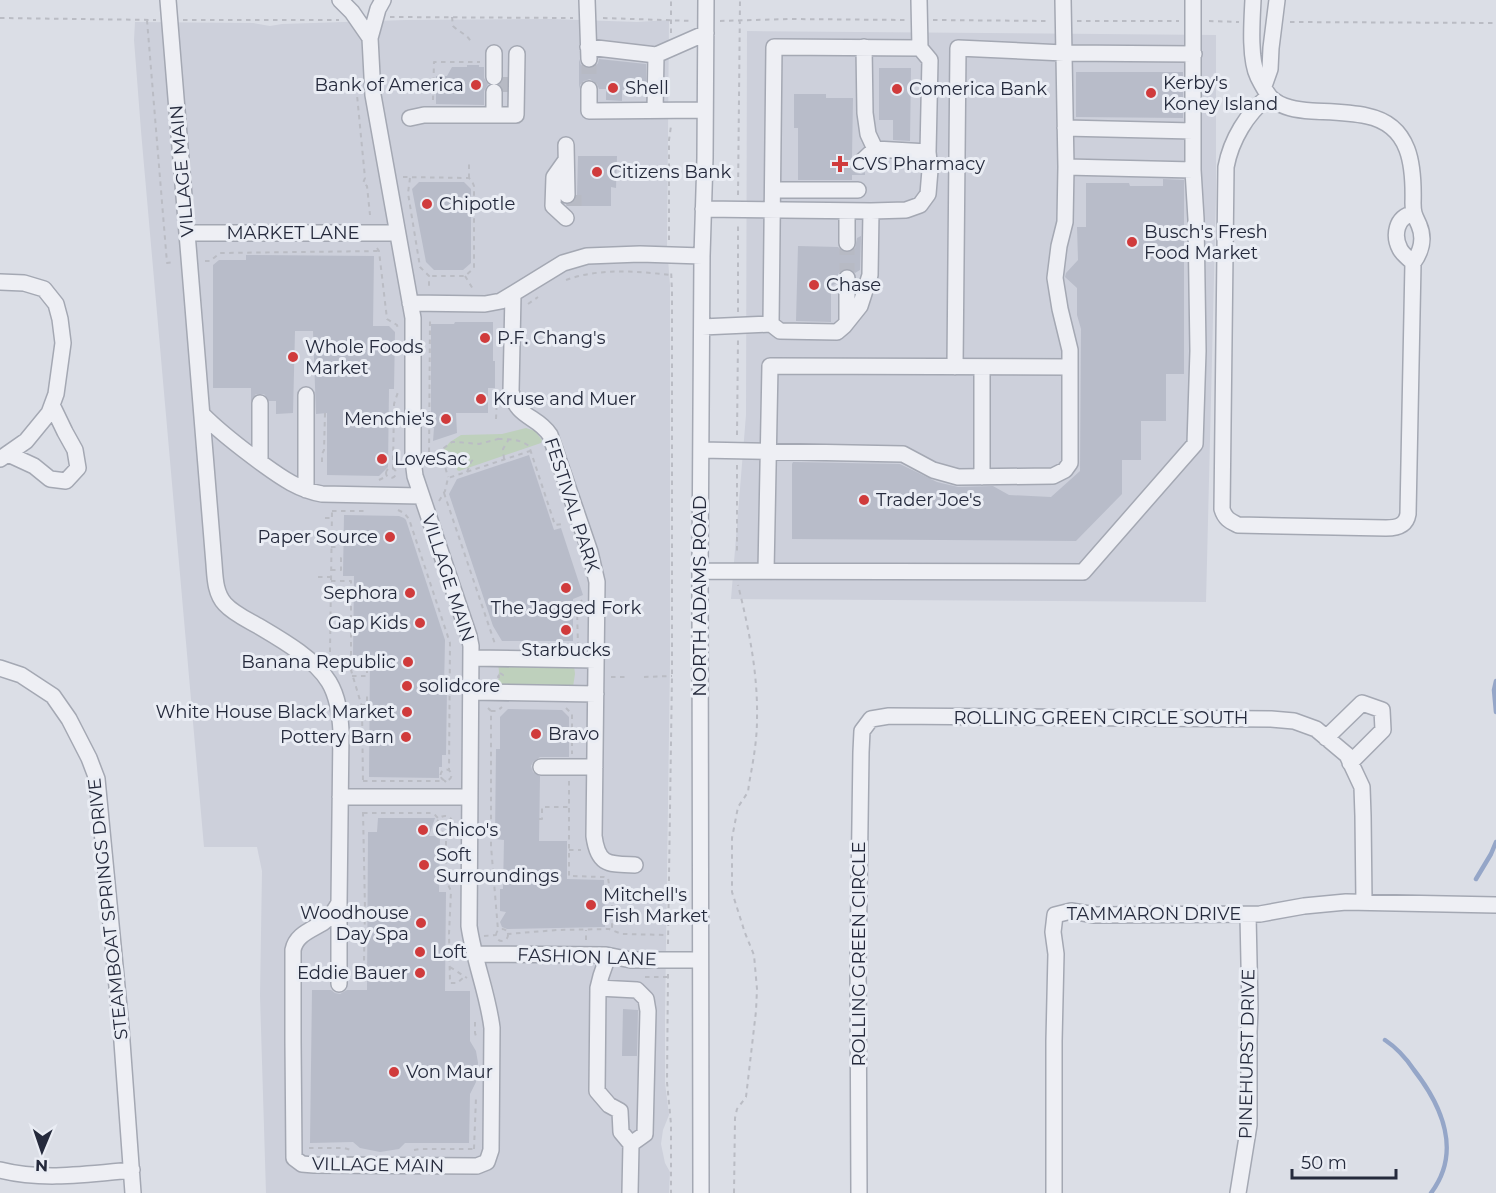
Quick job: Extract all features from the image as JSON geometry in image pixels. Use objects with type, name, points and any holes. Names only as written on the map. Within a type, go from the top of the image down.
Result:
[{"type":"street","name":"VILLAGE MAIN","points":[[168,0],[218,592],[230,608],[281,640],[324,675],[338,703],[340,721],[339,903],[325,921],[298,939],[293,950],[294,1158],[302,1164],[314,1165],[471,1166],[483,1165],[487,1162],[491,1150],[492,1028],[469,926],[471,646],[415,476],[413,460],[414,326],[374,108],[370,38],[375,17],[383,0]]},
{"type":"street","points":[[340,0],[370,38]]},
{"type":"street","points":[[587,0],[588,53],[656,55],[706,33]]},
{"type":"street","name":"NORTH ADAMS ROAD","points":[[701,1193],[700,571],[706,0]]},
{"type":"street","points":[[704,209],[858,211],[906,210],[921,205],[928,194],[930,171],[928,152],[930,60],[920,48],[919,0]]},
{"type":"street","points":[[701,450],[903,454],[933,470],[958,477],[1053,476],[1065,470],[1070,463],[1070,350],[1055,278],[1065,222],[1063,0]]},
{"type":"street","points":[[700,571],[1083,572],[1195,444],[1198,351],[1193,170],[1193,0]]},
{"type":"street","points":[[1253,0],[1254,63],[1257,76],[1266,91],[1288,107],[1297,110],[1368,116],[1382,121],[1394,129],[1407,148],[1410,158],[1414,188],[1413,214],[1420,226],[1422,238],[1419,254],[1413,263],[1407,519],[1398,527],[1238,525],[1224,516],[1222,501],[1226,168],[1236,136],[1266,91],[1277,0]]},
{"type":"street","points":[[771,324],[774,47],[920,48]]},
{"type":"street","points":[[864,48],[865,113],[868,134],[875,149]]},
{"type":"street","points":[[955,367],[958,48],[1064,53],[1194,54]]},
{"type":"street","points":[[410,118],[424,115],[501,115],[516,115],[505,53],[501,85],[501,115]]},
{"type":"street","points":[[655,110],[656,55]]},
{"type":"street","points":[[589,90],[589,111],[705,110]]},
{"type":"street","points":[[1065,128],[1193,131]]},
{"type":"street","points":[[875,149],[928,152]]},
{"type":"street","points":[[702,327],[771,324],[780,331],[837,332],[847,322],[860,306],[870,275],[858,211],[859,176],[875,149]]},
{"type":"street","points":[[566,153],[569,204],[553,206],[554,177],[566,153]]},
{"type":"street","points":[[1066,167],[1193,170]]},
{"type":"street","points":[[773,190],[859,176]]},
{"type":"street","points":[[847,243],[858,211]]},
{"type":"street","points":[[1413,214],[1407,215],[1400,223],[1396,234],[1401,250],[1413,263]]},
{"type":"street","name":"MARKET LANE","points":[[188,233],[398,232]]},
{"type":"street","points":[[410,303],[492,303],[501,301],[563,263],[586,256],[640,254],[702,256]]},
{"type":"street","points":[[847,278],[847,322]]},
{"type":"street","points":[[0,282],[24,283],[44,289],[56,304],[63,343],[56,394],[49,413],[26,441],[4,456]]},
{"type":"street","name":"FESTIVAL PARK","points":[[513,294],[513,401],[524,414],[539,423],[550,435],[591,552],[597,582],[594,836],[597,853],[604,862],[610,864],[635,865]]},
{"type":"street","points":[[766,572],[770,366],[1070,367]]},
{"type":"street","points":[[982,367],[982,477]]},
{"type":"street","points":[[306,395],[306,490]]},
{"type":"street","points":[[260,403],[260,462]]},
{"type":"street","points":[[4,456],[34,466],[50,479],[66,481],[78,468],[75,450],[52,405]]},
{"type":"street","points":[[203,415],[221,433],[260,462],[287,481],[306,490],[322,494],[422,496]]},
{"type":"street","points":[[471,658],[596,660]]},
{"type":"street","name":"STEAMBOAT SPRINGS DRIVE","points":[[0,668],[21,675],[53,696],[69,719],[90,758],[97,779],[122,1038],[133,1193]]},
{"type":"street","points":[[471,692],[596,694]]},
{"type":"street","points":[[1326,738],[1362,703],[1382,710],[1383,730],[1350,763]]},
{"type":"street","name":"ROLLING GREEN CIRCLE SOUTH","points":[[871,719],[889,716],[1271,719],[1294,721],[1316,729],[1347,755],[1362,787],[1364,902]]},
{"type":"street","name":"ROLLING GREEN CIRCLE","points":[[859,1193],[858,963],[861,752],[862,730],[871,719]]},
{"type":"street","points":[[541,768],[595,767]]},
{"type":"street","points":[[340,797],[470,798]]},
{"type":"street","name":"TAMMARON DRIVE","points":[[1054,1193],[1056,954],[1053,932],[1055,915],[1071,911],[1095,915],[1248,915],[1346,902],[1496,905]]},
{"type":"street","points":[[339,903],[339,984]]},
{"type":"street","name":"PINEHURST DRIVE","points":[[1238,1193],[1249,1125],[1248,915]]},
{"type":"street","name":"FASHION LANE","points":[[474,954],[608,956],[631,960],[700,960]]},
{"type":"street","points":[[608,956],[598,988],[597,1091],[609,1105],[620,1112],[621,1132],[631,1144],[630,1193]]},
{"type":"street","points":[[598,988],[637,990],[646,999],[648,1011],[645,1134],[631,1144]]},
{"type":"street","points":[[0,1170],[31,1175],[76,1175],[132,1170]]},
{"type":"path","points":[[671,0],[671,6]]},
{"type":"path","points":[[734,1193],[735,1118],[737,1109],[746,1097],[757,989],[754,955],[732,892],[732,838],[738,807],[748,792],[750,784],[757,720],[753,658],[737,571],[740,0]]},
{"type":"path","points":[[375,17],[588,18],[671,21]]},
{"type":"path","points":[[452,17],[453,26],[466,34],[472,44]]},
{"type":"path","points":[[0,18],[342,20],[356,18]]},
{"type":"path","points":[[739,21],[789,19],[1252,22]]},
{"type":"path","points":[[147,20],[167,263],[181,262]]},
{"type":"path","points":[[1274,21],[1496,23]]},
{"type":"path","points":[[433,108],[434,62],[472,62],[472,60]]},
{"type":"path","points":[[357,86],[365,178],[363,183],[367,186],[370,215]]},
{"type":"path","points":[[410,178],[408,193],[420,267],[429,276],[465,276],[474,268],[474,186],[469,178],[469,162]]},
{"type":"path","points":[[397,177],[469,178]]},
{"type":"path","points":[[365,178],[371,179]]},
{"type":"path","points":[[367,186],[372,183]]},
{"type":"path","points":[[375,243],[379,252],[387,319],[397,325],[399,330]]},
{"type":"path","points":[[202,262],[210,261],[220,253],[379,252]]},
{"type":"path","points":[[668,942],[672,676],[671,269]]},
{"type":"path","points":[[566,279],[619,271],[671,275]]},
{"type":"path","points":[[429,276],[429,294]]},
{"type":"path","points":[[465,276],[476,293]]},
{"type":"path","points":[[526,308],[537,297]]},
{"type":"path","points":[[429,459],[430,314]]},
{"type":"path","points":[[496,419],[497,388]]},
{"type":"path","points":[[387,476],[391,479],[395,477],[396,472],[393,469],[394,404],[398,392]]},
{"type":"path","points":[[322,463],[325,413]]},
{"type":"path","points":[[496,434],[498,439]]},
{"type":"path","points":[[423,459],[429,459],[452,442],[479,444],[498,439],[522,441],[527,444],[530,451],[555,525],[563,523]]},
{"type":"path","points":[[504,459],[503,449],[509,439]]},
{"type":"path","points":[[448,478],[530,451]]},
{"type":"path","points":[[435,503],[444,493],[448,478],[444,463],[436,453]]},
{"type":"path","points":[[468,472],[475,457]]},
{"type":"path","points":[[393,461],[399,460]]},
{"type":"path","points":[[387,476],[387,471],[393,469]]},
{"type":"path","points":[[378,480],[387,476]]},
{"type":"path","points":[[444,493],[495,644],[487,645]]},
{"type":"path","points":[[330,652],[332,505]]},
{"type":"path","points":[[332,511],[376,510]]},
{"type":"path","points":[[363,781],[446,781],[451,777],[449,770],[450,643],[409,519],[398,510]]},
{"type":"path","points":[[325,518],[332,518]]},
{"type":"path","points":[[332,547],[339,547]]},
{"type":"path","points":[[331,570],[341,570],[341,558],[344,558]]},
{"type":"path","points":[[318,577],[351,581],[352,676],[362,705],[363,788]]},
{"type":"path","points":[[578,653],[578,608],[584,598]]},
{"type":"path","points":[[352,676],[367,676],[367,668]]},
{"type":"path","points":[[495,676],[495,683]]},
{"type":"path","points":[[605,676],[629,676]]},
{"type":"path","points":[[644,677],[672,676]]},
{"type":"path","points":[[618,677],[618,682]]},
{"type":"path","points":[[362,705],[367,705],[367,696]]},
{"type":"path","points":[[488,704],[491,711],[491,846],[498,930],[496,936]]},
{"type":"path","points":[[491,711],[496,711],[503,706]]},
{"type":"path","points":[[564,706],[572,714],[572,757]]},
{"type":"path","points":[[446,781],[441,778],[440,774],[444,770],[449,770]]},
{"type":"path","points":[[363,806],[364,961]]},
{"type":"path","points":[[539,819],[542,819],[542,807],[569,807]]},
{"type":"path","points":[[363,813],[431,813],[439,819]]},
{"type":"path","points":[[446,816],[452,819],[453,828],[449,832],[438,829],[439,819],[446,816]]},
{"type":"path","points":[[357,818],[363,818]]},
{"type":"path","points":[[446,832],[446,880],[451,891],[450,983],[457,982],[464,977]]},
{"type":"path","points":[[569,850],[583,850]]},
{"type":"path","points":[[356,872],[364,872]]},
{"type":"path","points":[[507,934],[612,929],[622,934],[668,935]]},
{"type":"path","points":[[498,930],[505,930],[507,934]]},
{"type":"path","points":[[586,930],[586,940]]},
{"type":"path","points":[[542,931],[542,940]]},
{"type":"path","points":[[481,937],[496,936],[499,940],[503,940],[507,934]]},
{"type":"path","points":[[450,953],[456,950],[458,942]]},
{"type":"path","points":[[450,967],[468,980]]},
{"type":"path","points":[[668,975],[667,1082],[671,1124],[671,1193]]},
{"type":"path","points":[[476,1019],[475,1033],[479,1043]]},
{"type":"path","points":[[477,1153],[474,1149],[475,1102],[478,1095]]},
{"type":"path","points":[[306,1148],[344,1148],[354,1152]]},
{"type":"path","points":[[409,1154],[420,1149],[474,1149]]},
{"type":"shaded area","points":[[551,19],[637,22],[669,20],[667,246],[670,285],[670,663],[665,1083],[669,1115],[661,1144],[665,1163],[670,1172],[669,1193],[266,1193],[260,996],[262,871],[257,847],[204,847],[141,131],[134,40],[135,22],[253,23],[270,26],[406,20]]},
{"type":"shaded area","points":[[747,31],[1216,35],[1216,196],[1206,602],[731,599],[746,415]]},
{"type":"green space","points":[[526,428],[535,431],[542,440],[541,443],[459,471],[457,470],[458,460],[454,453],[443,450],[461,435],[502,434]]},
{"type":"green space","points":[[498,664],[574,665],[573,687],[498,686]]},
{"type":"building","points":[[579,59],[581,65],[589,69],[595,67],[599,59],[646,64],[646,90],[622,90],[622,101],[606,100],[606,89],[599,89],[597,84],[590,79],[584,81],[579,89]]},
{"type":"building","name":"Bank of America","points":[[467,65],[484,67],[484,78],[488,84],[484,91],[484,105],[436,104],[436,76],[447,76],[452,67],[467,67]]},
{"type":"building","points":[[879,68],[911,68],[910,141],[893,140],[893,120],[879,120]]},
{"type":"building","points":[[1076,72],[1183,72],[1183,118],[1076,117]]},
{"type":"building","name":"CVS Pharmacy","points":[[794,94],[826,94],[826,98],[853,98],[852,157],[849,166],[856,173],[865,172],[865,175],[852,175],[852,180],[798,180],[798,128],[794,128]]},
{"type":"building","name":"Citizens Bank","points":[[578,156],[617,156],[616,188],[611,187],[611,206],[567,206],[566,204],[573,203],[577,195]]},
{"type":"building","points":[[1163,179],[1184,180],[1184,374],[1166,374],[1166,421],[1141,421],[1141,460],[1122,460],[1122,494],[1076,541],[792,539],[793,462],[900,464],[937,482],[958,487],[993,486],[1009,495],[1051,497],[1080,471],[1081,329],[1077,315],[1077,288],[1065,277],[1078,260],[1077,227],[1086,227],[1086,183],[1163,186]]},
{"type":"building","points":[[419,182],[464,182],[471,189],[471,263],[463,270],[434,270],[426,262],[412,189]]},
{"type":"building","points":[[861,236],[860,270],[855,273],[851,269],[843,269],[838,274],[837,283],[831,286],[831,322],[796,321],[798,246],[838,247],[848,253],[855,248],[857,238]]},
{"type":"building","name":"Whole Foods Market","points":[[246,255],[374,256],[373,326],[389,326],[395,332],[394,389],[389,389],[388,467],[379,476],[327,475],[327,413],[316,414],[313,331],[295,331],[293,413],[276,414],[276,401],[269,401],[264,394],[256,394],[251,401],[251,388],[213,388],[213,265],[219,260],[246,260]]},
{"type":"building","points":[[455,322],[493,322],[495,388],[488,388],[488,413],[456,413],[457,433],[433,441],[431,324],[454,324]]},
{"type":"building","points":[[529,455],[554,530],[561,528],[583,595],[573,599],[573,641],[502,641],[493,626],[449,494],[457,479]]},
{"type":"building","points":[[344,515],[399,516],[406,520],[445,640],[446,755],[442,755],[439,778],[369,777],[370,656],[353,656],[354,576],[343,576]]},
{"type":"building","points":[[508,709],[562,710],[569,717],[569,757],[540,757],[531,766],[533,772],[540,776],[539,841],[567,841],[567,879],[604,880],[605,927],[507,929],[502,927],[500,922],[506,912],[500,911],[504,840],[495,839],[496,749],[500,749],[500,717]]},
{"type":"building","name":"Von Maur","points":[[378,818],[435,818],[429,836],[440,836],[439,892],[446,892],[445,991],[470,991],[470,1041],[476,1051],[478,1063],[476,1082],[470,1094],[469,1143],[405,1143],[399,1149],[380,1152],[360,1148],[353,1142],[310,1143],[312,990],[331,990],[340,994],[347,990],[367,990],[368,832],[377,832]]},
{"type":"building","points":[[623,1009],[638,1010],[637,1056],[622,1056]]},
{"type":"waterway","points":[[1496,681],[1494,690],[1496,712]]},
{"type":"waterway","points":[[1476,879],[1496,842]]},
{"type":"waterway","points":[[1385,1040],[1404,1057],[1424,1084],[1440,1114],[1445,1130],[1447,1146],[1445,1162],[1431,1193]]},
{"type":"tunnel","points":[[589,59],[589,89]]},
{"type":"tunnel","points":[[501,77],[501,92]]},
{"type":"tunnel","points":[[574,195],[574,206]]},
{"type":"tunnel","points":[[847,243],[847,278]]},
{"type":"place","name":"Bank of America","points":[[476,85]]},
{"type":"place","name":"Shell","points":[[613,88]]},
{"type":"place","name":"Comerica Bank","points":[[897,89]]},
{"type":"place","name":"Kerby's Koney Island","points":[[1151,93]]},
{"type":"place","name":"CVS Pharmacy","points":[[840,164]]},
{"type":"place","name":"Citizens Bank","points":[[597,172]]},
{"type":"place","name":"Chipotle","points":[[427,204]]},
{"type":"place","name":"Busch's Fresh Food Market","points":[[1132,242]]},
{"type":"place","name":"Chase","points":[[814,285]]},
{"type":"place","name":"P.F. Chang's","points":[[485,338]]},
{"type":"place","name":"Whole Foods Market","points":[[293,357]]},
{"type":"place","name":"Kruse and Muer","points":[[481,399]]},
{"type":"place","name":"Menchie's","points":[[446,419]]},
{"type":"place","name":"LoveSac","points":[[382,459]]},
{"type":"place","name":"Trader Joe's","points":[[864,500]]},
{"type":"place","name":"Paper Source","points":[[390,537]]},
{"type":"place","name":"The Jagged Fork","points":[[566,588]]},
{"type":"place","name":"Sephora","points":[[410,593]]},
{"type":"place","name":"Gap Kids","points":[[420,623]]},
{"type":"place","name":"Starbucks","points":[[566,630]]},
{"type":"place","name":"Banana Republic","points":[[408,662]]},
{"type":"place","name":"solidcore","points":[[407,686]]},
{"type":"place","name":"White House Black Market","points":[[407,712]]},
{"type":"place","name":"Bravo","points":[[536,734]]},
{"type":"place","name":"Pottery Barn","points":[[406,737]]},
{"type":"place","name":"Chico's","points":[[423,830]]},
{"type":"place","name":"Soft Surroundings","points":[[424,865]]},
{"type":"place","name":"Mitchell's Fish Market","points":[[591,905]]},
{"type":"place","name":"Woodhouse Day Spa","points":[[421,923]]},
{"type":"place","name":"Loft","points":[[420,952]]},
{"type":"place","name":"Eddie Bauer","points":[[420,973]]},
{"type":"place","name":"Von Maur","points":[[394,1072]]}]
